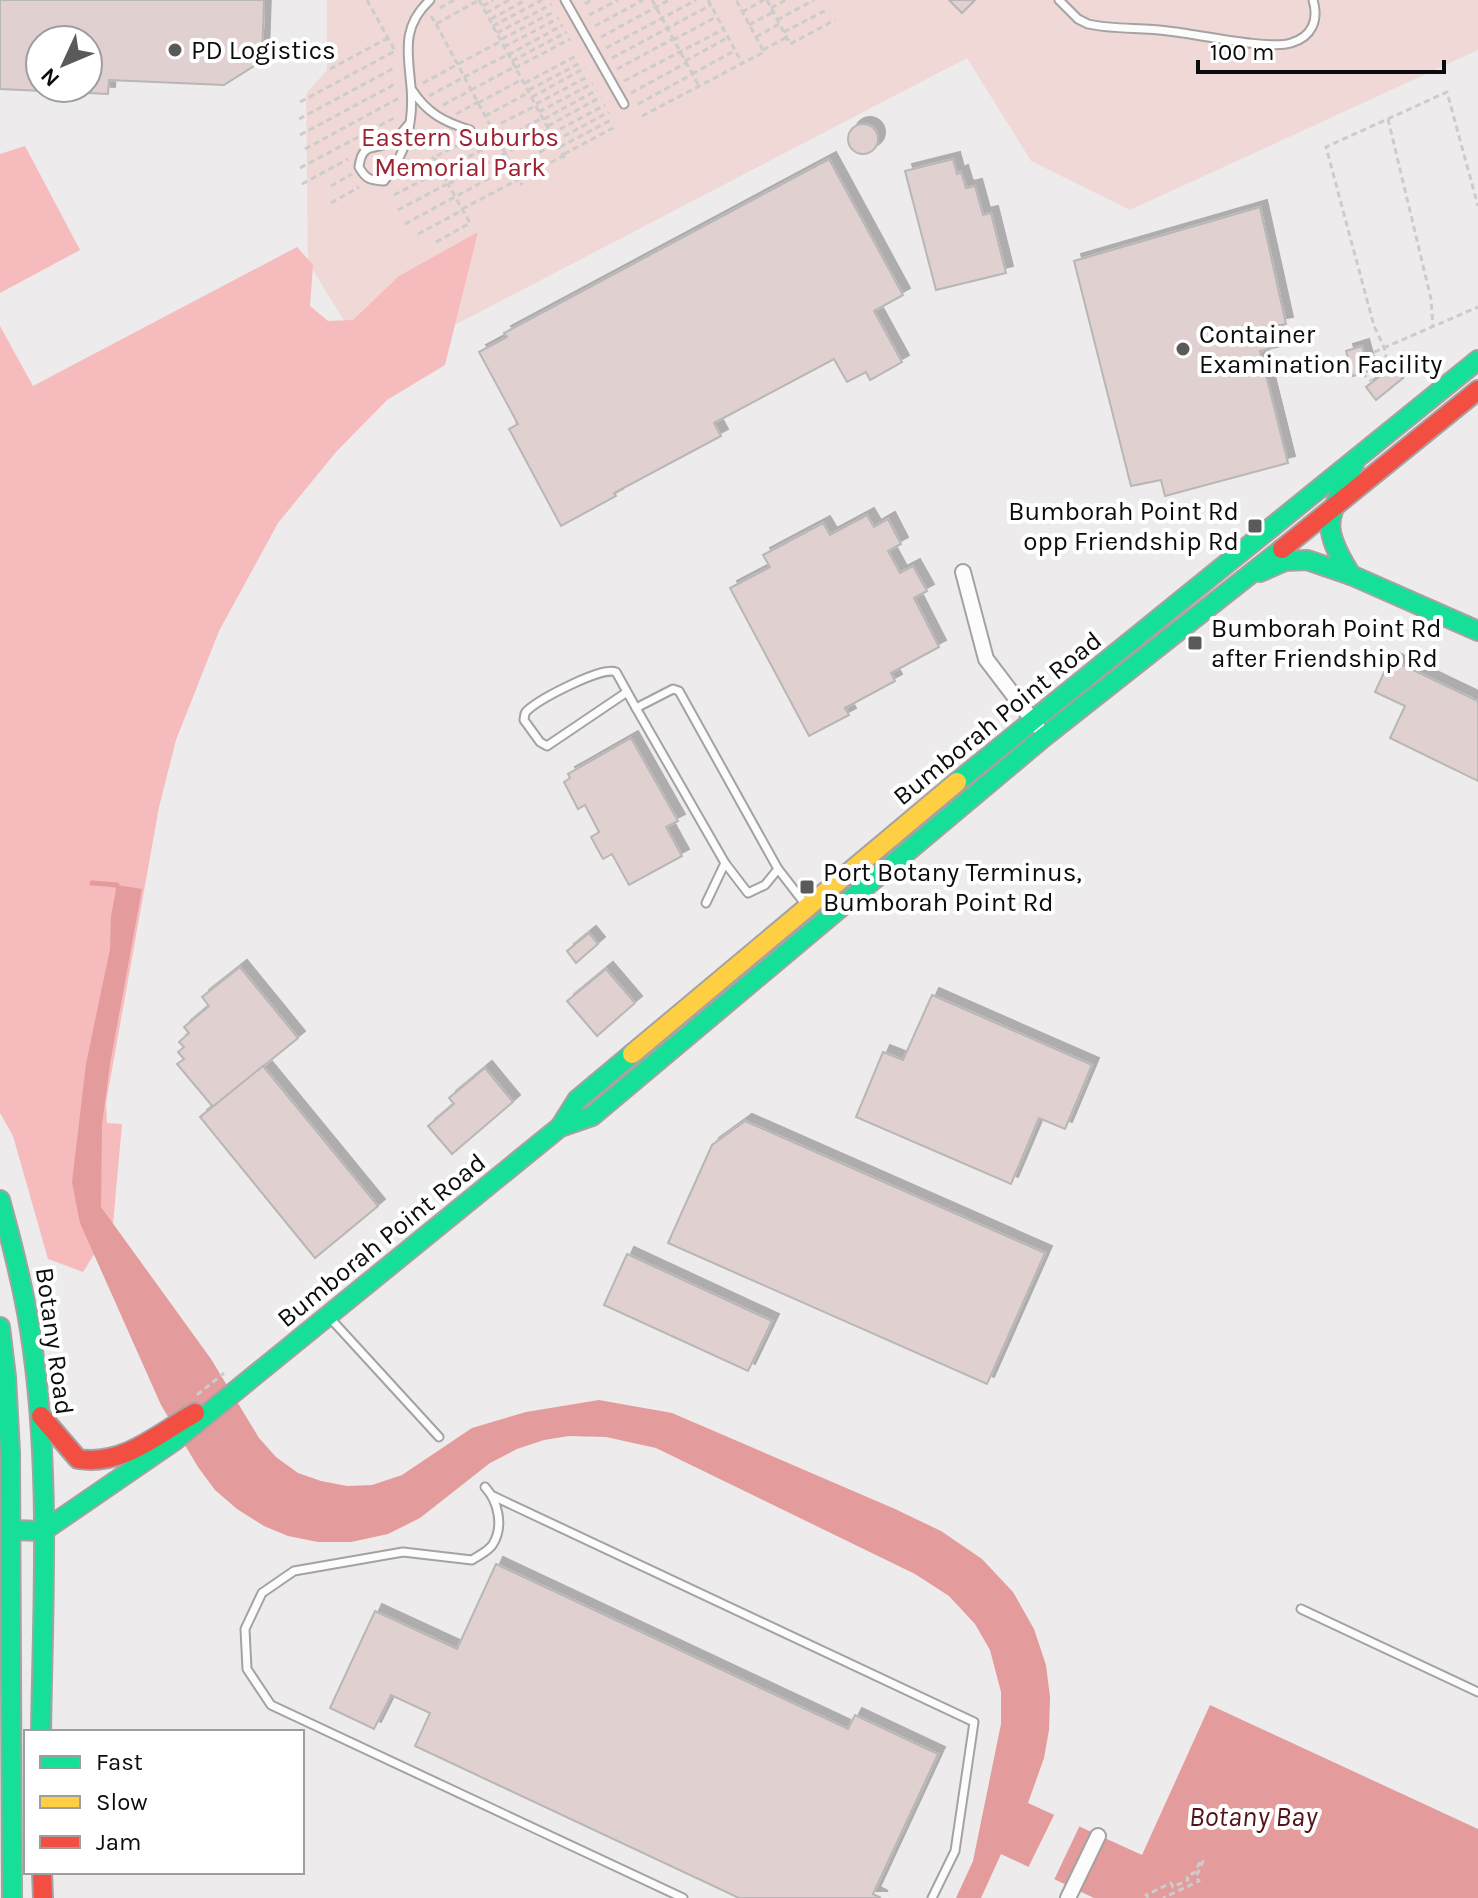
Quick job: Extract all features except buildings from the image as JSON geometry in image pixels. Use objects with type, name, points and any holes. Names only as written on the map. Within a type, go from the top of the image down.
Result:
[{"type":"main road","name":"Bumborah Point Road","points":[[43,1531],[172,1434],[235,1393],[329,1317],[560,1127],[577,1100],[807,906],[1033,720],[1354,464],[1478,360]]},
{"type":"main road","name":"Bumborah Point Road","points":[[560,1127],[592,1116],[1045,736],[1478,390]]},
{"type":"main road","points":[[1351,575],[1331,541],[1329,521],[1354,464]]},
{"type":"main road","points":[[1246,578],[1285,561],[1307,560],[1351,575],[1478,631]]},
{"type":"main road","name":"Botany Road","points":[[0,1200],[19,1263],[30,1317],[41,1416],[41,1730]]},
{"type":"main road","name":"Botany Road","points":[[0,1327],[8,1391],[11,1530],[12,1898]]},
{"type":"main road","name":"Bumborah Point Road","points":[[41,1416],[69,1451],[78,1459],[89,1462],[117,1459],[172,1434]]},
{"type":"main road","points":[[11,1530],[43,1531]]},
{"type":"main road","points":[[42,1874],[43,1898]]},
{"type":"street","points":[[963,572],[986,659],[1045,736]]},
{"type":"street","points":[[751,953],[767,971]]},
{"type":"street","points":[[1070,1895],[1098,1836]]},
{"type":"lane","points":[[565,0],[624,104]]},
{"type":"lane","points":[[1059,0],[1078,19],[1101,27],[1165,30],[1274,45],[1294,42],[1310,32],[1316,16],[1313,0]]},
{"type":"lane","points":[[429,7],[419,11],[408,37],[406,61],[422,105],[443,121],[472,134]]},
{"type":"lane","points":[[410,123],[392,142],[371,146],[363,152],[359,167],[369,180],[384,181],[395,169],[405,147],[410,123],[415,87]]},
{"type":"lane","points":[[627,692],[547,746],[540,742],[524,720],[529,709],[607,670],[616,672],[725,863],[748,893],[765,885],[778,869]]},
{"type":"lane","points":[[636,708],[673,689],[679,691],[778,869],[807,906]]},
{"type":"lane","points":[[706,903],[725,863]]},
{"type":"lane","points":[[329,1317],[439,1437]]},
{"type":"lane","points":[[485,1487],[493,1496],[974,1722],[955,1851],[932,1898]]},
{"type":"lane","points":[[493,1496],[499,1531],[492,1547],[472,1560],[403,1552],[294,1571],[262,1593],[245,1629],[247,1669],[271,1705],[683,1898]]},
{"type":"lane","points":[[1301,1609],[1478,1692]]},
{"type":"path","points":[[300,102],[395,51],[367,0]]},
{"type":"path","points":[[454,0],[429,7],[522,185]]},
{"type":"path","points":[[436,24],[479,0],[566,161]]},
{"type":"path","points":[[482,6],[493,0]]},
{"type":"path","points":[[486,13],[509,0]]},
{"type":"path","points":[[489,20],[526,0]]},
{"type":"path","points":[[493,26],[542,0]]},
{"type":"path","points":[[585,4],[591,0]]},
{"type":"path","points":[[589,15],[618,0]]},
{"type":"path","points":[[595,26],[643,0]]},
{"type":"path","points":[[652,0],[699,86]]},
{"type":"path","points":[[601,37],[669,0]]},
{"type":"path","points":[[606,48],[696,0]]},
{"type":"path","points":[[708,0],[742,63]]},
{"type":"path","points":[[736,0],[763,50]]},
{"type":"path","points":[[742,12],[766,0],[790,44],[835,20]]},
{"type":"path","points":[[749,25],[786,0]]},
{"type":"path","points":[[756,37],[814,0]]},
{"type":"path","points":[[497,33],[552,4]]},
{"type":"path","points":[[612,58],[711,5]]},
{"type":"path","points":[[642,116],[764,52],[785,34],[828,9]]},
{"type":"path","points":[[415,87],[555,11]]},
{"type":"path","points":[[617,69],[717,16]]},
{"type":"path","points":[[504,47],[559,18]]},
{"type":"path","points":[[427,97],[563,25]]},
{"type":"path","points":[[624,81],[724,29]]},
{"type":"path","points":[[512,61],[567,32]]},
{"type":"path","points":[[330,69],[388,38]]},
{"type":"path","points":[[631,93],[729,38]]},
{"type":"path","points":[[439,107],[570,39]]},
{"type":"path","points":[[638,104],[735,50]]},
{"type":"path","points":[[453,115],[578,55]]},
{"type":"path","points":[[529,94],[582,62]]},
{"type":"path","points":[[299,119],[396,67]]},
{"type":"path","points":[[485,116],[585,68]]},
{"type":"path","points":[[492,128],[589,76]]},
{"type":"path","points":[[300,135],[397,83]]},
{"type":"path","points":[[539,112],[593,83]]},
{"type":"path","points":[[394,195],[597,90]]},
{"type":"path","points":[[1389,370],[1384,347],[1374,326],[1326,147],[1447,92],[1478,206]]},
{"type":"path","points":[[398,210],[549,130],[601,97]]},
{"type":"path","points":[[305,149],[399,98]]},
{"type":"path","points":[[549,130],[605,105]]},
{"type":"path","points":[[405,224],[556,144],[609,112]]},
{"type":"path","points":[[300,168],[394,118]]},
{"type":"path","points":[[556,144],[613,119]]},
{"type":"path","points":[[1388,119],[1431,299],[1433,326]]},
{"type":"path","points":[[418,234],[617,126]]},
{"type":"path","points":[[400,175],[472,134]]},
{"type":"path","points":[[414,150],[432,139]]},
{"type":"path","points":[[434,157],[470,223],[436,242]]},
{"type":"path","points":[[302,184],[349,159]]},
{"type":"path","points":[[331,186],[352,174]]},
{"type":"path","points":[[331,203],[364,184]]},
{"type":"path","points":[[1365,356],[1478,307]]},
{"type":"path","points":[[1362,373],[1372,382]]},
{"type":"path","points":[[1148,1898],[1146,1895],[1171,1883],[1173,1887],[1188,1880],[1187,1877],[1203,1861],[1196,1877],[1199,1881],[1163,1898]]},
{"type":"green space","name":"Eastern Suburbs Memorial Park","points":[[327,0],[1478,0],[1478,50],[1130,210],[1031,161],[967,58],[424,341],[381,381],[308,262],[306,94],[327,70]]},
{"type":"shaded area","points":[[25,146],[80,250],[0,293],[0,154]]},
{"type":"shaded area","points":[[478,232],[445,365],[387,400],[336,452],[278,523],[219,631],[176,740],[159,807],[106,1103],[107,1123],[122,1124],[113,1224],[83,1272],[48,1259],[13,1136],[0,1113],[0,326],[33,386],[297,247],[313,265],[310,306],[328,321],[353,320],[399,276]]},
{"type":"water","name":"Botany Bay","points":[[117,885],[142,889],[102,1124],[101,1207],[211,1359],[259,1438],[276,1457],[298,1473],[321,1481],[347,1486],[372,1485],[402,1475],[472,1428],[526,1412],[599,1400],[672,1413],[941,1531],[982,1559],[1013,1592],[1034,1629],[1046,1665],[1050,1697],[1044,1758],[1028,1803],[1142,1855],[1210,1705],[1478,1829],[1478,1898],[1094,1898],[1001,1854],[981,1898],[956,1898],[973,1861],[1001,1724],[1001,1692],[990,1650],[975,1624],[949,1596],[915,1574],[656,1448],[606,1437],[569,1436],[544,1440],[490,1463],[420,1518],[388,1534],[351,1542],[318,1542],[288,1536],[237,1509],[215,1490],[198,1467],[161,1405],[80,1223],[72,1182],[86,1064],[110,949],[111,916]]},
{"type":"pier","points":[[1056,1811],[1081,1823],[1053,1882],[1027,1870]]},
{"type":"waterway","points":[[92,883],[117,885],[118,888]]},
{"type":"traffic: fast","points":[[957,782],[1478,360]]},
{"type":"traffic: fast","points":[[1351,575],[1334,542],[1331,520],[1354,464]]},
{"type":"traffic: fast","points":[[560,1127],[592,1116],[1045,736],[1282,549]]},
{"type":"traffic: fast","points":[[1260,572],[1285,561],[1307,560],[1351,575],[1478,631]]},
{"type":"traffic: fast","points":[[11,1530],[43,1531],[174,1441],[560,1127],[577,1100],[632,1054]]},
{"type":"traffic: fast","points":[[0,1200],[27,1314],[41,1430],[44,1531],[41,1730]]},
{"type":"traffic: fast","points":[[0,1327],[10,1452],[12,1898]]},
{"type":"traffic: slow","points":[[632,1054],[957,782]]},
{"type":"traffic: jam","points":[[1282,549],[1478,390]]},
{"type":"traffic: jam","points":[[41,1416],[78,1459],[95,1460],[110,1458],[140,1446],[195,1413]]},
{"type":"traffic: jam","points":[[42,1874],[43,1898]]},
{"type":"place","name":"PD Logistics","points":[[175,50]]},
{"type":"place","name":"Container Examination Facility","points":[[1183,349]]},
{"type":"place","name":"Bumborah Point Rd opp Friendship Rd","points":[[1255,526]]},
{"type":"place","name":"Bumborah Point Rd after Friendship Rd","points":[[1195,643]]},
{"type":"place","name":"Port Botany Terminus, Bumborah Point Rd","points":[[807,887]]}]
